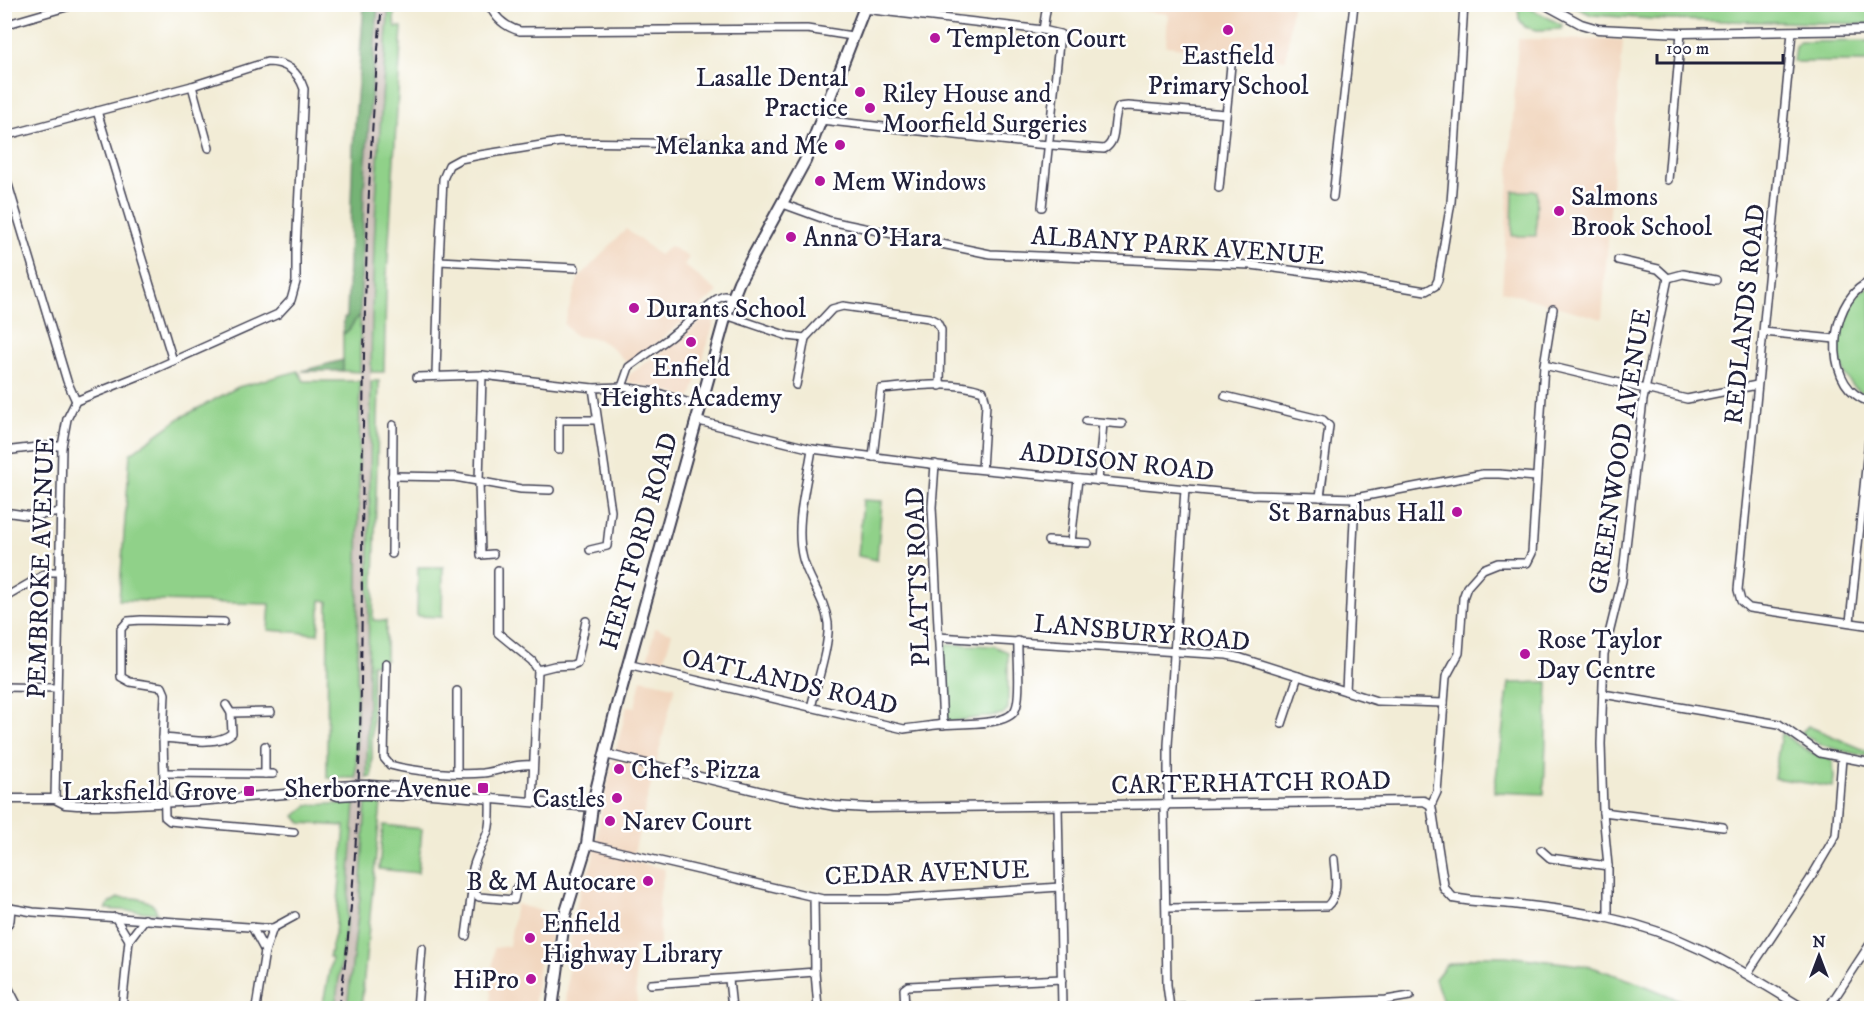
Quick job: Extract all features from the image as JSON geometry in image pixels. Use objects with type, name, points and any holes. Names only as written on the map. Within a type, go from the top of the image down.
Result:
[{"type":"main road","name":"HERTFORD ROAD","points":[[552,1008],[566,915],[586,844],[592,807],[627,664],[726,315],[732,297],[805,161],[865,7]]},
{"type":"street","points":[[4,24],[77,4]]},
{"type":"street","points":[[489,4],[503,24],[520,31],[807,29],[852,36]]},
{"type":"street","points":[[1043,30],[1047,4]]},
{"type":"street","points":[[1333,197],[1354,4]]},
{"type":"street","name":"ALBANY PARK AVENUE","points":[[783,204],[830,221],[990,254],[1251,265],[1426,291],[1435,286],[1438,280],[1451,202],[1464,4]]},
{"type":"street","points":[[1544,4],[1594,28],[1681,33],[1872,30]]},
{"type":"street","points":[[865,7],[1060,34],[1042,207]]},
{"type":"street","name":"REDLANDS ROAD","points":[[1792,32],[1738,590],[1742,601],[1749,608],[1850,622]]},
{"type":"street","points":[[1668,180],[1681,33]]},
{"type":"street","points":[[4,136],[192,86],[267,62],[278,62],[287,66],[300,76],[304,89],[296,282],[291,300],[278,314],[76,401],[67,381],[4,171]]},
{"type":"street","points":[[1219,188],[1231,65]]},
{"type":"street","points":[[192,86],[208,148]]},
{"type":"street","points":[[821,120],[1104,149],[1109,147],[1112,141],[1119,107],[1226,114]]},
{"type":"street","points":[[97,111],[173,361]]},
{"type":"street","points":[[436,375],[443,179],[449,165],[460,159],[560,142],[716,144],[731,149]]},
{"type":"street","name":"GREENWOOD AVENUE","points":[[1618,260],[1658,269],[1668,278]]},
{"type":"street","points":[[439,261],[574,268]]},
{"type":"street","name":"GREENWOOD AVENUE","points":[[1668,278],[1683,274],[1716,280]]},
{"type":"street","name":"GREENWOOD AVENUE","points":[[1608,918],[1608,866],[1603,813],[1601,744],[1604,654],[1623,581],[1645,389],[1668,278]]},
{"type":"street","points":[[1872,281],[1861,287],[1848,300],[1841,314],[1835,339],[1837,360],[1846,384],[1855,395],[1872,403]]},
{"type":"street","points":[[622,387],[629,367],[717,299],[724,296],[732,297]]},
{"type":"street","points":[[796,385],[805,338],[832,309],[843,306],[929,318],[937,322],[940,330],[940,386]]},
{"type":"street","points":[[1553,309],[1544,365],[1532,553],[1527,563],[1498,563],[1483,569],[1467,587],[1463,598],[1459,652],[1446,677],[1437,792],[1431,805],[1444,888],[1450,896],[1459,899],[1558,910],[1608,918],[1652,929],[1690,943],[1803,1008]]},
{"type":"street","points":[[726,315],[788,336],[805,338]]},
{"type":"street","points":[[1763,332],[1835,339]]},
{"type":"street","points":[[1544,365],[1687,399],[1757,385]]},
{"type":"street","points":[[482,375],[479,481],[481,555],[493,554]]},
{"type":"street","points":[[417,376],[482,375],[592,388],[622,387],[655,392],[699,406]]},
{"type":"street","points":[[873,457],[881,389],[969,387],[983,392],[986,404],[982,469]]},
{"type":"street","points":[[590,550],[607,546],[611,511],[592,388]]},
{"type":"street","points":[[1225,396],[1323,420],[1329,426],[1320,497]]},
{"type":"street","name":"PEMBROKE AVENUE","points":[[55,799],[62,446],[67,419],[76,401]]},
{"type":"street","points":[[1872,410],[1850,622],[1872,626]]},
{"type":"street","points":[[559,450],[559,420],[597,420]]},
{"type":"street","name":"ADDISON ROAD","points":[[695,420],[812,449],[982,469],[1251,495],[1355,498],[1483,474],[1536,477]]},
{"type":"street","points":[[1086,421],[1122,424]]},
{"type":"street","points":[[1098,481],[1104,423]]},
{"type":"street","points":[[392,554],[393,425]]},
{"type":"street","points":[[4,451],[62,446]]},
{"type":"street","points":[[811,708],[828,624],[822,599],[804,564],[800,537],[812,449]]},
{"type":"street","name":"PLATTS ROAD","points":[[935,464],[932,507],[943,725]]},
{"type":"street","points":[[392,476],[455,477],[521,489],[550,490]]},
{"type":"street","points":[[1071,542],[1078,479]]},
{"type":"street","points":[[1185,489],[1168,745],[1168,804],[1164,809],[1167,985],[1170,1008],[1386,1000],[1410,996]]},
{"type":"street","points":[[1346,691],[1355,498]]},
{"type":"street","points":[[4,512],[32,516],[61,512]]},
{"type":"street","points":[[1048,541],[1088,543]]},
{"type":"street","points":[[498,570],[495,635],[532,662],[538,670],[532,802]]},
{"type":"street","points":[[4,598],[49,572],[59,572]]},
{"type":"street","points":[[224,622],[135,620],[128,621],[121,629],[121,677],[129,682],[162,687],[165,694],[165,817],[170,821],[294,832]]},
{"type":"street","points":[[538,670],[577,663],[586,621]]},
{"type":"street","name":"LANSBURY ROAD","points":[[938,637],[1241,658],[1377,701],[1444,703]]},
{"type":"street","name":"OATLANDS ROAD","points":[[627,664],[904,729],[952,726],[1008,718],[1015,712],[1018,702],[1018,641]]},
{"type":"street","points":[[386,663],[384,758],[390,765],[456,773],[484,773],[515,765],[533,765]]},
{"type":"street","points":[[1282,724],[1298,676]]},
{"type":"street","points":[[4,687],[56,688]]},
{"type":"street","points":[[456,773],[458,691]]},
{"type":"street","points":[[1603,694],[1779,724],[1820,753],[1872,763]]},
{"type":"street","points":[[164,738],[211,740],[226,738],[232,733],[231,713],[226,705]]},
{"type":"street","points":[[231,713],[271,712]]},
{"type":"street","points":[[265,746],[265,774]]},
{"type":"street","name":"CARTERHATCH ROAD","points":[[605,754],[779,796],[835,806],[896,808],[1424,801],[1431,805]]},
{"type":"street","points":[[1746,974],[1809,881],[1836,835],[1842,758]]},
{"type":"street","points":[[164,773],[273,774]]},
{"type":"street","points":[[323,792],[337,786],[354,785],[370,790]]},
{"type":"street","points":[[4,799],[55,799],[65,804],[77,805],[164,803],[323,792],[338,796],[354,795],[370,790],[402,787],[419,793],[592,807]]},
{"type":"street","points":[[466,936],[472,891],[471,874],[489,825],[490,798]]},
{"type":"street","points":[[1058,806],[1062,1008]]},
{"type":"street","points":[[1603,813],[1723,827]]},
{"type":"street","name":"CEDAR AVENUE","points":[[586,844],[814,897],[889,899],[1060,888]]},
{"type":"street","points":[[1541,850],[1550,858],[1608,866]]},
{"type":"street","points":[[1167,908],[1327,906],[1334,898],[1334,859]]},
{"type":"street","points":[[472,891],[479,897],[514,900],[517,887]]},
{"type":"street","points":[[814,897],[814,972],[818,1008]]},
{"type":"street","points":[[4,931],[10,920],[8,907],[33,912],[273,928],[295,916]]},
{"type":"street","points":[[115,917],[129,940]]},
{"type":"street","points":[[122,1008],[129,940],[145,919]]},
{"type":"street","points":[[252,927],[265,951]]},
{"type":"street","points":[[256,1008],[265,951],[273,928]]},
{"type":"street","points":[[1828,1008],[1872,940]]},
{"type":"street","points":[[417,1008],[422,948]]},
{"type":"street","points":[[651,984],[814,972]]},
{"type":"street","points":[[4,978],[19,1008]]},
{"type":"street","points":[[904,1008],[904,989],[908,986],[1062,979]]},
{"type":"street","points":[[729,980],[732,1008]]},
{"type":"shaded area","name":"Eastfield Primary School","points":[[1085,4],[1292,5],[1286,60],[1166,46],[1168,14]]},
{"type":"shaded area","points":[[378,5],[389,5],[380,125],[371,307],[366,821],[355,949],[347,1008],[335,1008],[347,917],[355,820],[362,232]]},
{"type":"shaded area","name":"Salmons Brook School","points":[[1518,39],[1623,40],[1602,319],[1502,291]]},
{"type":"shaded area","name":"Durants School","points":[[626,229],[659,255],[670,246],[689,257],[684,265],[718,292],[630,366],[611,347],[598,339],[575,336],[564,324],[578,279]]},
{"type":"shaded area","name":"Enfield Heights Academy","points":[[718,309],[691,398],[627,382],[629,375]]},
{"type":"shaded area","points":[[655,628],[672,633],[663,663],[648,658]]},
{"type":"shaded area","points":[[641,679],[675,686],[632,861],[665,869],[659,897],[660,946],[634,947],[637,1007],[566,1005],[572,920],[583,882],[592,863],[603,801],[627,706],[635,707]]},
{"type":"shaded area","points":[[516,904],[555,915],[547,956],[540,955],[534,1008],[490,1008],[494,948],[509,946]]},
{"type":"green space","points":[[364,5],[378,5],[364,188],[360,316],[343,334],[344,318],[347,317],[353,148]]},
{"type":"green space","points":[[389,5],[394,5],[396,27],[402,27],[386,290],[384,372],[371,372],[377,188]]},
{"type":"green space","points":[[1518,5],[1524,5],[1562,25],[1561,29],[1537,30],[1525,27],[1519,19]]},
{"type":"green space","points":[[1570,5],[1871,5],[1871,24],[1668,20],[1592,15]]},
{"type":"green space","points":[[1871,41],[1871,62],[1793,62],[1795,46],[1799,42]]},
{"type":"green space","points":[[1513,191],[1537,191],[1536,236],[1512,236]]},
{"type":"green space","points":[[1871,286],[1871,398],[1856,389],[1849,381],[1843,370],[1839,342],[1844,314],[1860,292]]},
{"type":"green space","points":[[360,316],[360,372],[343,371],[343,334]]},
{"type":"green space","points":[[343,360],[343,371],[302,371]]},
{"type":"green space","points":[[298,371],[304,381],[360,381],[356,778],[327,778],[328,601],[321,600],[318,634],[268,630],[270,604],[119,600],[130,454],[180,418],[238,387]]},
{"type":"green space","points":[[371,381],[379,381],[373,620],[386,621],[386,660],[383,660],[382,664],[372,664],[372,777],[367,778]]},
{"type":"green space","points":[[863,500],[882,501],[877,560],[858,556]]},
{"type":"green space","points":[[418,567],[443,567],[442,617],[417,616]]},
{"type":"green space","points":[[948,644],[994,646],[1008,652],[1008,709],[1003,714],[950,722],[946,719],[942,649]]},
{"type":"green space","points":[[1548,682],[1544,794],[1494,792],[1509,683]]},
{"type":"green space","points":[[1808,726],[1867,751],[1866,756],[1817,742],[1801,733]]},
{"type":"green space","points":[[1781,733],[1810,752],[1833,761],[1832,787],[1774,778]]},
{"type":"green space","points":[[355,803],[347,917],[335,1008],[322,1008],[332,958],[329,957],[335,934],[345,826],[301,823],[295,816],[308,805]]},
{"type":"green space","points":[[366,803],[381,803],[361,1008],[347,1008],[360,897]]},
{"type":"green space","points":[[383,825],[422,829],[418,873],[379,869]]},
{"type":"green space","points":[[118,898],[147,901],[157,913],[106,909],[109,903]]},
{"type":"green space","points":[[1481,956],[1506,956],[1589,966],[1636,982],[1699,1008],[1445,1008],[1435,979],[1446,965]]},
{"type":"railway","points":[[339,1008],[356,842],[361,676],[363,425],[368,214],[382,4]]},
{"type":"place","name":"Eastfield Primary School","points":[[1228,30]]},
{"type":"place","name":"Templeton Court","points":[[935,38]]},
{"type":"place","name":"Lasalle Dental Practice","points":[[860,92]]},
{"type":"place","name":"Riley House and Moorfield Surgeries","points":[[870,108]]},
{"type":"place","name":"Melanka and Me","points":[[840,145]]},
{"type":"place","name":"Mem Windows","points":[[820,181]]},
{"type":"place","name":"Salmons Brook School","points":[[1559,211]]},
{"type":"place","name":"Anna O'Hara","points":[[791,237]]},
{"type":"place","name":"Durants School","points":[[634,308]]},
{"type":"place","name":"Enfield Heights Academy","points":[[691,342]]},
{"type":"place","name":"St Barnabus Hall","points":[[1457,512]]},
{"type":"place","name":"Rose Taylor Day Centre","points":[[1525,654]]},
{"type":"place","name":"Chef's Pizza","points":[[619,769]]},
{"type":"place","name":"Sherborne Avenue","points":[[483,788]]},
{"type":"place","name":"Larksfield Grove","points":[[249,791]]},
{"type":"place","name":"Castles","points":[[617,798]]},
{"type":"place","name":"Narev Court","points":[[610,821]]},
{"type":"place","name":"B & M Autocare","points":[[648,881]]},
{"type":"place","name":"Enfield Highway Library","points":[[530,938]]},
{"type":"place","name":"HiPro","points":[[531,979]]}]
